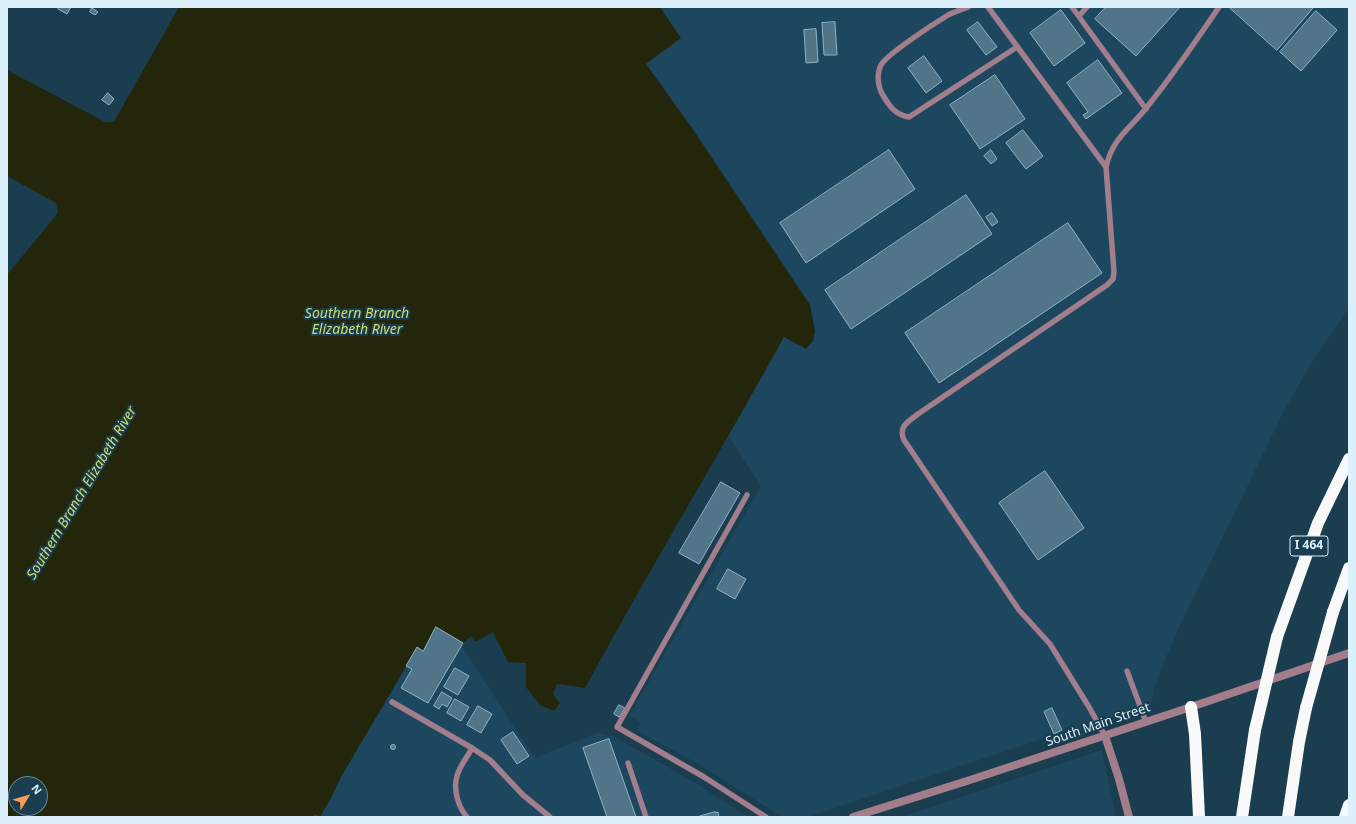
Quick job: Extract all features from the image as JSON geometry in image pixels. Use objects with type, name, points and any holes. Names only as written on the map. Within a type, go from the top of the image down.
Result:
[{"type":"highway","name":"I 464","points":[[1242,817],[1255,730],[1277,637],[1318,523],[1349,459]]},
{"type":"highway","points":[[1288,817],[1299,742],[1306,708],[1333,612],[1349,568]]},
{"type":"highway","points":[[1191,707],[1197,752],[1199,817]]},
{"type":"highway","points":[[1345,817],[1349,806]]},
{"type":"street","name":"South Main Street","points":[[853,817],[1105,736],[1349,653]]},
{"type":"street","points":[[1105,736],[1129,817]]},
{"type":"lane","points":[[968,7],[948,15],[896,50],[881,65],[878,82],[880,91],[893,110],[901,116],[909,117],[1017,47]]},
{"type":"lane","points":[[988,7],[1106,168]]},
{"type":"lane","points":[[1072,7],[1146,108]]},
{"type":"lane","points":[[1079,16],[1087,7]]},
{"type":"lane","points":[[1105,736],[1050,644],[1019,610],[904,440],[902,428],[918,414],[1002,358],[1113,279],[1114,272],[1106,168],[1112,150],[1120,138],[1146,108],[1219,7]]},
{"type":"lane","points":[[747,495],[617,727],[704,777],[766,817]]},
{"type":"lane","points":[[1127,670],[1146,722]]},
{"type":"lane","points":[[392,702],[490,760],[522,795],[550,817]]},
{"type":"lane","points":[[467,817],[458,801],[456,787],[457,775],[472,748]]},
{"type":"lane","points":[[628,763],[646,817]]},
{"type":"shaded area","points":[[573,7],[1349,7],[1349,308],[1313,360],[1285,409],[1179,627],[1154,689],[1151,707],[1073,735],[1069,730],[808,817],[782,817],[700,765],[637,731],[641,723],[629,716],[761,486],[645,309]]},
{"type":"shaded area","points":[[383,596],[463,643],[462,647],[535,758],[597,733],[613,736],[692,781],[748,817],[44,817],[48,816],[48,814]]},
{"type":"shaded area","points":[[1102,750],[1116,817],[901,817]]},
{"type":"water","name":"Southern Branch Elizabeth River","points":[[179,7],[660,7],[681,38],[646,64],[692,128],[810,305],[815,331],[813,341],[806,349],[784,337],[585,688],[557,684],[553,694],[560,703],[554,711],[540,705],[526,687],[526,663],[508,662],[493,632],[475,642],[471,636],[463,643],[436,627],[423,651],[417,648],[341,777],[320,817],[315,814],[313,817],[7,817],[7,275],[58,213],[56,203],[7,176],[7,70],[105,122],[115,120]]},
{"type":"building","points":[[59,7],[71,7],[67,14],[58,9]]},
{"type":"building","points":[[1106,7],[1180,7],[1136,56],[1095,19]]},
{"type":"building","points":[[1229,7],[1311,7],[1313,8],[1277,50]]},
{"type":"building","points":[[92,8],[98,12],[95,15],[90,12]]},
{"type":"building","points":[[1061,10],[1085,43],[1054,66],[1030,33]]},
{"type":"building","points":[[1316,11],[1337,30],[1301,71],[1280,52]]},
{"type":"building","points":[[835,22],[837,55],[824,55],[822,23]]},
{"type":"building","points":[[978,22],[997,47],[986,55],[967,30]]},
{"type":"building","points":[[816,29],[818,62],[806,63],[804,30]]},
{"type":"building","points":[[924,56],[942,81],[926,93],[908,68]]},
{"type":"building","points":[[1098,60],[1122,93],[1086,119],[1083,115],[1088,112],[1067,83]]},
{"type":"building","points":[[995,75],[1025,119],[980,149],[950,105]]},
{"type":"building","points":[[108,93],[114,99],[109,105],[102,100]]},
{"type":"building","points":[[1023,130],[1043,156],[1026,169],[1006,143]]},
{"type":"building","points":[[889,150],[915,189],[806,263],[780,223]]},
{"type":"building","points":[[991,150],[997,159],[991,164],[984,156]]},
{"type":"building","points":[[966,195],[992,234],[851,329],[825,290]]},
{"type":"building","points":[[992,213],[998,222],[992,226],[986,217]]},
{"type":"building","points":[[1068,223],[1102,273],[939,383],[905,333]]},
{"type":"building","points":[[1045,471],[1084,528],[1038,560],[999,503]]},
{"type":"building","points":[[721,482],[740,493],[699,564],[679,553]]},
{"type":"building","points":[[728,569],[746,579],[735,599],[717,589]]},
{"type":"building","points":[[436,627],[463,643],[428,703],[401,688],[412,669],[406,666],[417,647],[423,651]]},
{"type":"building","points":[[455,668],[469,676],[458,695],[444,687]]},
{"type":"building","points":[[442,692],[452,698],[447,707],[442,704],[439,709],[434,706]]},
{"type":"building","points":[[455,699],[469,707],[461,721],[447,713]]},
{"type":"building","points":[[619,705],[625,708],[619,717],[614,714]]},
{"type":"building","points":[[478,706],[492,714],[481,733],[467,725]]},
{"type":"building","points":[[1052,708],[1062,730],[1054,734],[1044,712]]},
{"type":"building","points":[[513,732],[529,756],[517,764],[501,740]]},
{"type":"building","points":[[609,739],[636,817],[607,817],[583,748]]},
{"type":"building","points":[[393,744],[396,747],[393,750],[390,747]]},
{"type":"building","points":[[718,812],[719,817],[697,817]]}]
